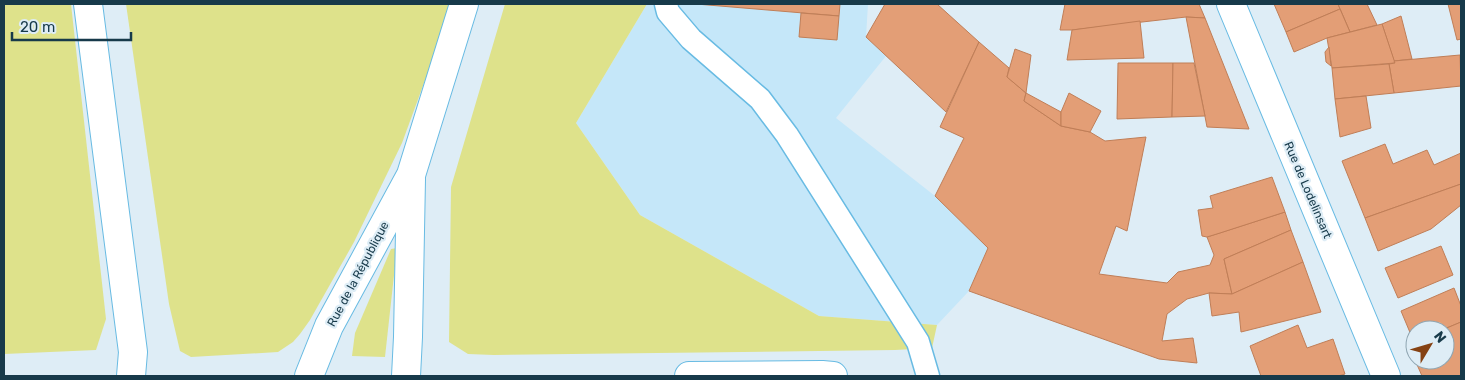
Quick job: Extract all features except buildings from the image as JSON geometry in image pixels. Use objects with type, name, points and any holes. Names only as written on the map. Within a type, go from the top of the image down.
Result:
[{"type":"main road","points":[[88,4],[133,352],[131,376]]},
{"type":"main road","name":"Rue de la République","points":[[309,376],[329,326],[411,175],[464,4]]},
{"type":"main road","name":"Rue de Lodelinsart","points":[[1230,4],[1386,376]]},
{"type":"main road","name":"Rue de la République","points":[[406,376],[409,328],[411,175]]},
{"type":"main road","points":[[689,376],[833,376]]},
{"type":"lane","points":[[666,4],[668,12],[691,39],[760,99],[787,135],[918,342],[928,376]]},
{"type":"shaded area","points":[[647,4],[868,4],[866,37],[886,56],[836,118],[935,196],[988,248],[969,291],[937,325],[819,316],[640,215],[576,123]]},
{"type":"green space","points":[[4,4],[71,4],[106,319],[96,350],[4,354]]},
{"type":"green space","points":[[126,4],[453,4],[402,143],[354,242],[310,320],[293,342],[278,352],[191,357],[180,351],[169,304]]},
{"type":"green space","points":[[505,4],[647,4],[576,123],[640,215],[819,316],[937,325],[932,348],[494,355],[468,354],[449,342],[451,187]]},
{"type":"green space","points":[[397,248],[385,357],[352,356],[355,333],[391,249]]}]
